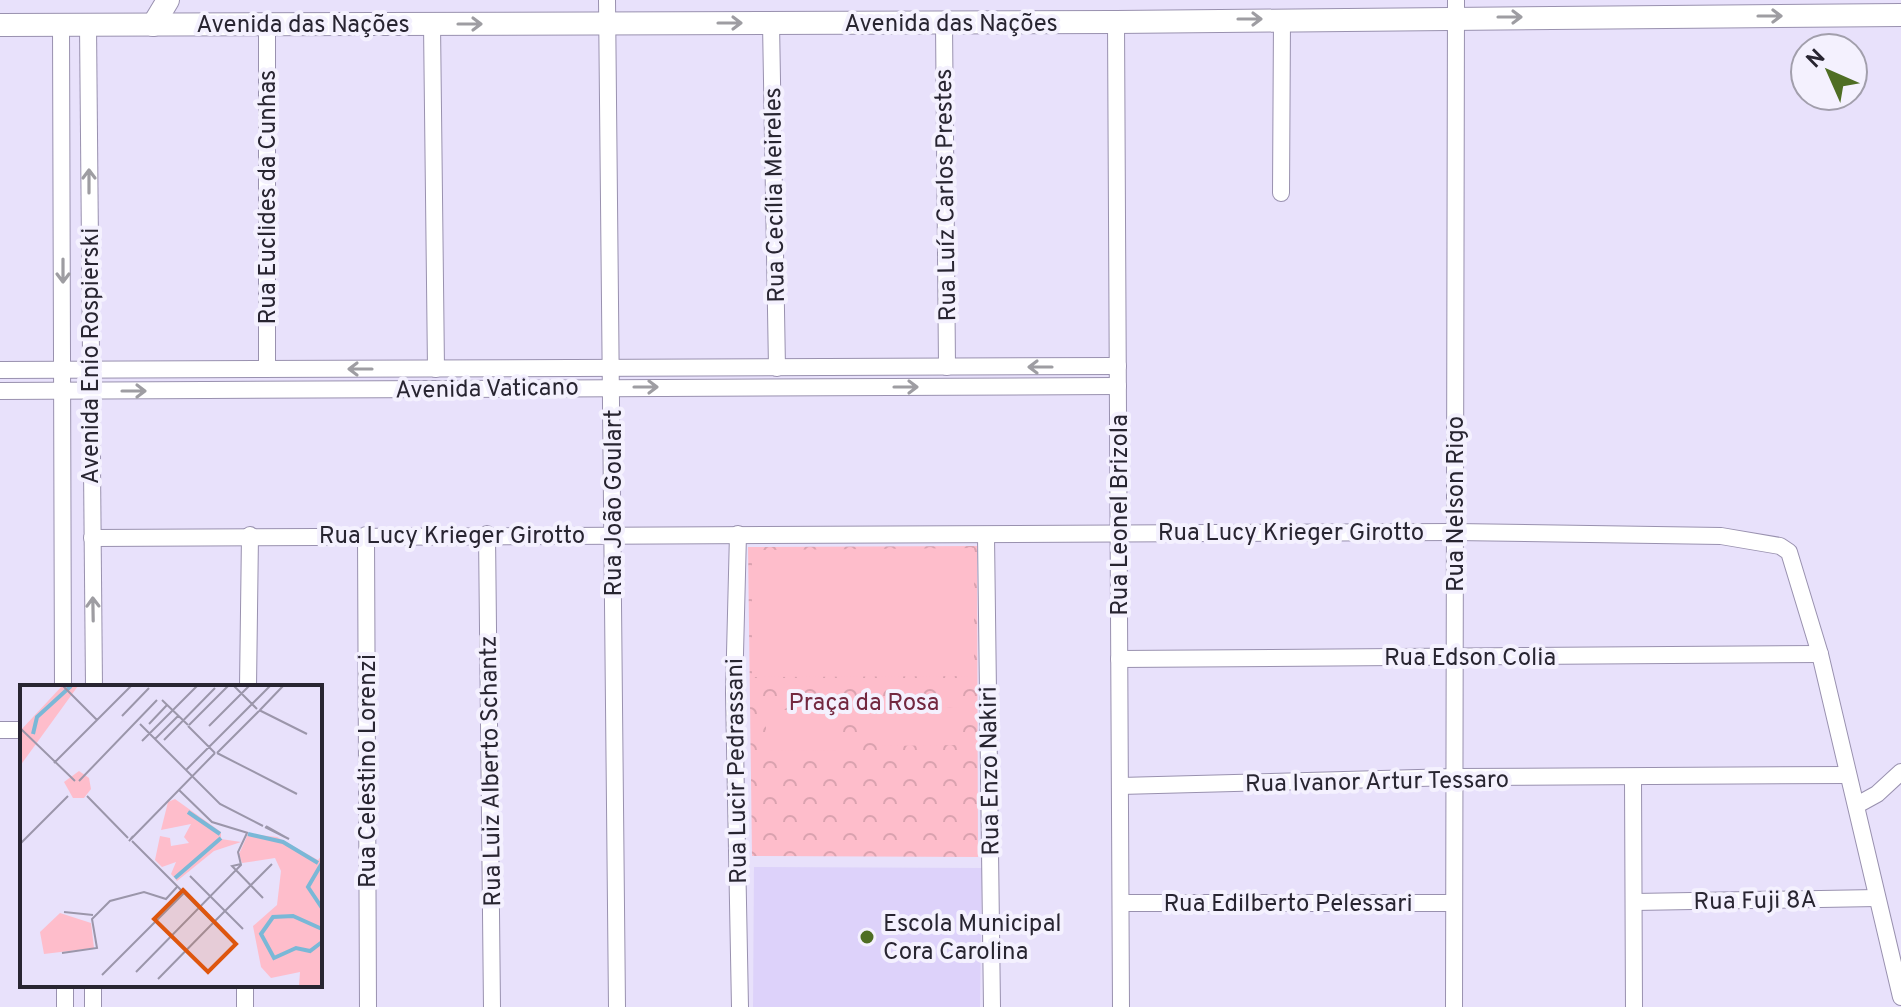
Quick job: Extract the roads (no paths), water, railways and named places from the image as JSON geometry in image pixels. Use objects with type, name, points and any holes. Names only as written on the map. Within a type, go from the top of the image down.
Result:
[{"type":"main road","points":[[153,25],[168,0]]},
{"type":"main road","points":[[1021,0],[1033,22]]},
{"type":"main road","points":[[1182,20],[1201,0]]},
{"type":"main road","name":"Avenida das Nações","points":[[0,25],[1116,22],[1282,19],[1456,8],[1901,15]]},
{"type":"street","name":"Rua João Goulart","points":[[607,0],[617,1007]]},
{"type":"street","name":"Rua Nelson Rigo","points":[[1454,1007],[1456,8]]},
{"type":"street","points":[[1281,193],[1282,19]]},
{"type":"street","name":"Rua Leonel Brizola","points":[[1116,22],[1121,1007]]},
{"type":"street","name":"Rua Cecília Meireles","points":[[771,23],[777,368]]},
{"type":"street","name":"Rua Luíz Carlos Prestes","points":[[944,23],[947,367]]},
{"type":"street","name":"Rua Euclides da Cunhas","points":[[267,24],[267,369]]},
{"type":"street","points":[[432,24],[436,369]]},
{"type":"street","name":"Avenida Enio Rospierski","points":[[61,25],[63,685]]},
{"type":"street","name":"Avenida Enio Rospierski","points":[[88,25],[94,685]]},
{"type":"street","name":"Avenida Vaticano","points":[[0,370],[1118,366]]},
{"type":"street","name":"Avenida Vaticano","points":[[0,391],[1118,386]]},
{"type":"street","name":"Rua Lucy Krieger Girotto","points":[[92,538],[487,534],[986,536],[1119,531],[1455,532],[1721,536],[1780,546],[1789,552],[1820,654],[1901,997]]},
{"type":"street","name":"Rua Luiz Alberto Schantz","points":[[487,534],[492,1007]]},
{"type":"street","name":"Rua Lucir Pedrassani","points":[[738,534],[734,693],[740,1007]]},
{"type":"street","points":[[248,685],[250,535]]},
{"type":"street","name":"Rua Celestino Lorenzi","points":[[366,535],[368,1007]]},
{"type":"street","name":"Rua Enzo Nakiri","points":[[986,536],[992,1007]]},
{"type":"street","name":"Rua Edson Colia","points":[[1119,659],[1820,654]]},
{"type":"street","points":[[1857,805],[1877,794],[1901,772]]},
{"type":"street","name":"Rua Ivanor Artur Tessaro","points":[[1120,786],[1455,777],[1633,779],[1848,775]]},
{"type":"street","points":[[1633,779],[1634,1007]]},
{"type":"street","name":"Rua Fuji 8A","points":[[1634,902],[1877,898]]},
{"type":"street","name":"Rua Edilberto Pelessari","points":[[1121,903],[1454,903]]},
{"type":"place","name":"Escola Municipal Cora Carolina","points":[[867,937]]},
{"type":"park label","name":"Praça da Rosa","points":[[864,702]]}]
